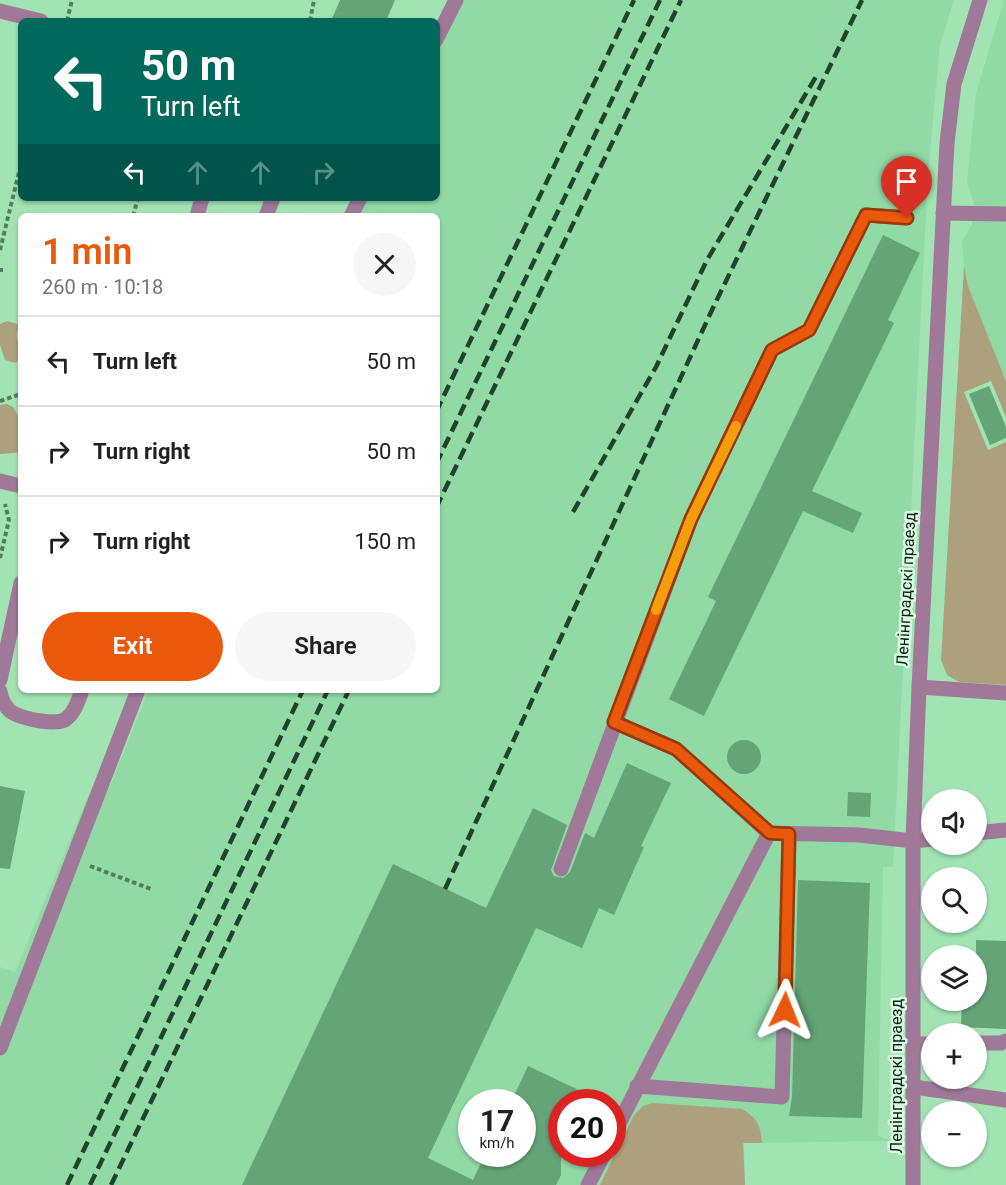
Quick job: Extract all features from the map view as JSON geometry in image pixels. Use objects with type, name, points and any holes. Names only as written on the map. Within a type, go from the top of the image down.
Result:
[{"type":"street","points":[[440,32],[456,0]]},
{"type":"street","name":"Ленінградскі праезд","points":[[913,1185],[913,841],[943,213],[947,143],[954,84],[980,0]]},
{"type":"street","points":[[0,11],[29,18]]},
{"type":"street","points":[[943,213],[1006,214]]},
{"type":"street","points":[[561,869],[691,519],[772,350],[809,330],[866,215],[907,218]]},
{"type":"street","points":[[0,481],[18,485]]},
{"type":"street","points":[[0,680],[18,597]]},
{"type":"street","points":[[919,687],[1006,693]]},
{"type":"street","points":[[0,691],[1,700],[13,714],[51,723],[64,720],[74,710],[81,693]]},
{"type":"street","points":[[0,1048],[137,693]]},
{"type":"street","points":[[614,722],[676,749],[770,833],[859,835],[921,840]]},
{"type":"street","points":[[987,832],[1006,830]]},
{"type":"street","points":[[626,1108],[770,833]]},
{"type":"street","points":[[637,1086],[782,1097],[789,834]]},
{"type":"street","points":[[987,1043],[1006,1041]]},
{"type":"street","points":[[914,1044],[921,1044]]},
{"type":"street","points":[[914,1087],[1006,1100]]},
{"type":"street","points":[[588,1185],[597,1167]]},
{"type":"path","points":[[68,18],[72,0]]},
{"type":"path","points":[[311,18],[314,0]]},
{"type":"path","points":[[0,250],[18,176]]},
{"type":"path","points":[[0,401],[18,395]]},
{"type":"path","points":[[0,558],[9,520],[3,498]]},
{"type":"path","points":[[73,859],[151,889]]},
{"type":"shaded area","points":[[464,0],[954,0],[940,44],[928,174],[893,867],[883,867],[878,1136],[894,1141],[744,1143],[745,1185],[0,1185],[0,967],[15,972],[93,785],[109,789],[148,693],[440,693],[440,213],[361,213],[367,201],[440,201],[440,50]]},
{"type":"shaded area","points":[[1004,0],[1006,0],[1006,381],[968,286],[962,242],[972,224],[974,204],[967,182],[976,93]]},
{"type":"shaded area","points":[[964,266],[968,286],[1006,381],[1006,417],[991,381],[964,392],[988,450],[1006,442],[1006,685],[959,682],[947,675],[941,660]]},
{"type":"shaded area","points":[[7,321],[18,324],[18,362],[15,363],[5,360],[0,345],[0,324]]},
{"type":"shaded area","points":[[7,404],[13,407],[18,416],[18,452],[0,454],[0,405]]},
{"type":"shaded area","points":[[653,1103],[742,1109],[752,1116],[759,1127],[762,1143],[743,1143],[745,1185],[600,1185],[609,1167],[626,1167],[626,1131],[634,1115],[643,1106]]},
{"type":"building","points":[[340,0],[395,0],[387,18],[332,18]]},
{"type":"building","points":[[883,235],[920,253],[888,320],[894,323],[812,491],[862,513],[853,533],[803,511],[704,716],[669,699],[716,601],[708,597]]},
{"type":"building","points":[[989,386],[1006,427],[1006,438],[990,445],[969,394]]},
{"type":"building","points":[[744,740],[756,745],[761,757],[756,769],[744,774],[732,769],[727,757],[732,745]]},
{"type":"building","points":[[627,763],[671,783],[641,846],[644,847],[614,915],[599,908],[582,948],[536,928],[460,1089],[458,1089],[458,1094],[428,1158],[473,1180],[479,1167],[536,1167],[536,1089],[517,1089],[528,1066],[577,1089],[548,1089],[548,1167],[561,1167],[561,1175],[556,1185],[242,1185],[393,864],[486,908],[533,808],[567,825],[551,870],[554,876],[563,878],[570,872],[585,833],[594,838]]},
{"type":"building","points":[[0,786],[25,791],[10,869],[0,868]]},
{"type":"building","points":[[848,792],[871,793],[870,817],[847,816]]},
{"type":"building","points":[[798,880],[870,883],[862,1118],[789,1116],[792,1097]]},
{"type":"building","points":[[976,940],[1006,941],[1006,1029],[987,1028],[987,1023],[961,1023],[962,1011],[987,1011],[987,945],[976,945]]},
{"type":"railway","points":[[440,404],[634,0]]},
{"type":"railway","points":[[440,456],[660,0]]},
{"type":"railway","points":[[440,500],[681,0]]},
{"type":"railway","points":[[445,889],[711,312],[862,0]]},
{"type":"railway","points":[[573,512],[656,367],[707,260],[817,75]]},
{"type":"railway","points":[[67,1185],[302,693]]},
{"type":"railway","points":[[90,1185],[327,693]]},
{"type":"railway","points":[[111,1185],[348,693]]},
{"type":"slow traffic","points":[[656,610],[691,519],[736,426]]},
{"type":"route","points":[[785,1010],[789,834],[770,833],[676,749],[614,722],[691,519],[772,350],[809,330],[866,215],[907,218]]}]
